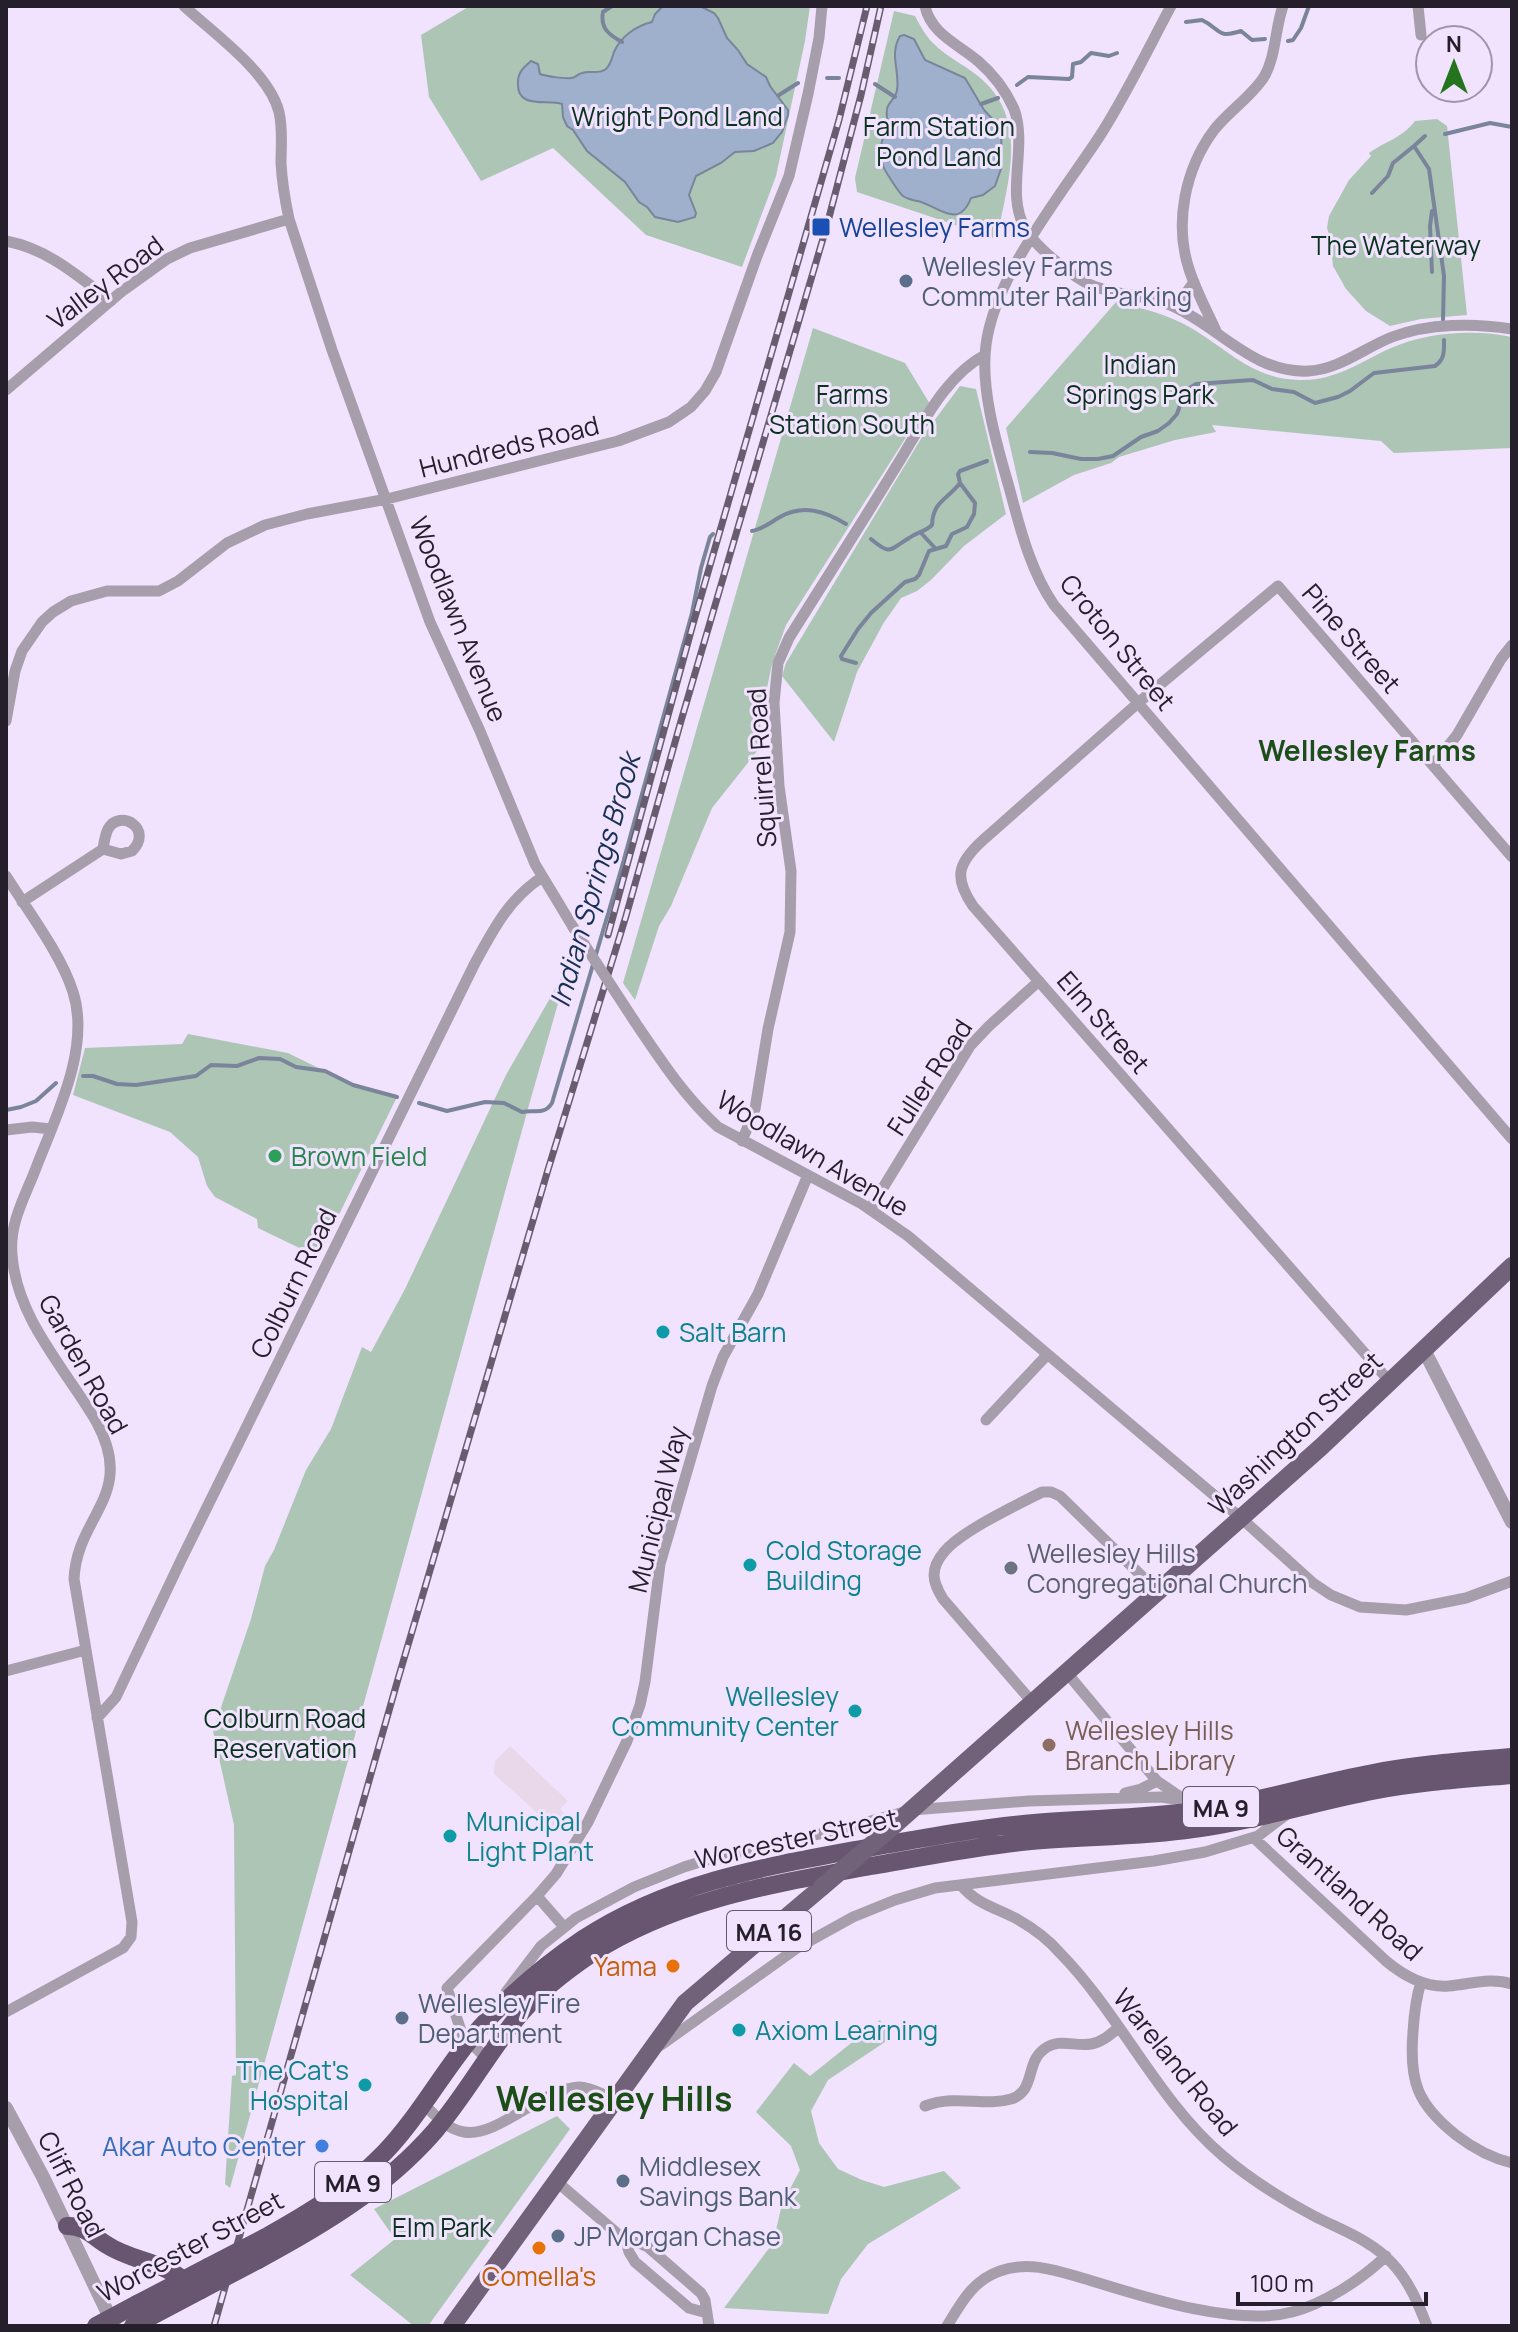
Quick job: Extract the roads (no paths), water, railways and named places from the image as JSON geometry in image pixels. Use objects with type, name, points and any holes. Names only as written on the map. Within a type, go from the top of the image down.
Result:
[{"type":"highway","name":"Worcester Street","points":[[138,2317],[183,2280],[320,2206],[356,2179],[396,2139],[489,2018],[535,1975],[590,1935],[650,1903],[728,1875],[970,1831],[1059,1821],[1149,1817],[1224,1807],[1375,1772],[1512,1757]]},
{"type":"highway","name":"Worcester Street","points":[[96,2326],[138,2317],[201,2290],[324,2223],[369,2193],[402,2165],[443,2121],[527,2007],[579,1963],[636,1929],[709,1900],[760,1887],[981,1847],[1169,1832],[1236,1823],[1385,1789],[1512,1775]]},
{"type":"highway","points":[[67,2226],[81,2228],[122,2254],[165,2267],[183,2280]]},
{"type":"main road","name":"Washington Street","points":[[452,2326],[685,2003],[912,1810],[1158,1592],[1390,1382],[1512,1266]]},
{"type":"street","name":"Woodlawn Avenue","points":[[184,6],[248,65],[274,101],[279,115],[282,179],[289,219],[330,343],[430,622],[480,731],[529,851],[542,877],[635,1022],[698,1109],[718,1127],[742,1141],[870,1209],[918,1245],[1241,1518],[1313,1583],[1340,1600],[1360,1607],[1393,1611],[1434,1606],[1512,1581]]},
{"type":"street","name":"Hundreds Road","points":[[6,721],[22,651],[42,622],[75,599],[96,593],[159,591],[178,581],[227,543],[258,527],[297,516],[387,499],[636,436],[675,418],[699,399],[716,372],[791,170],[818,46],[822,6]]},
{"type":"street","points":[[925,6],[935,27],[982,65],[1012,105],[1019,134],[1018,208],[1022,224],[1032,238],[1086,283],[1176,307],[1260,362],[1301,371],[1334,366],[1409,332],[1458,326],[1512,329]]},
{"type":"street","name":"Croton Street","points":[[1171,6],[1114,113],[1015,267],[989,330],[985,377],[999,451],[1026,546],[1036,575],[1054,605],[1512,1139]]},
{"type":"street","points":[[1216,332],[1187,262],[1183,229],[1189,180],[1212,133],[1266,74],[1283,6]]},
{"type":"street","name":"Valley Road","points":[[6,390],[111,301],[175,255],[289,219]]},
{"type":"street","points":[[6,241],[46,254],[111,301]]},
{"type":"street","points":[[1176,307],[1194,282]]},
{"type":"street","name":"Squirrel Road","points":[[742,1141],[754,1114],[768,1029],[791,924],[791,871],[779,786],[774,703],[778,663],[789,638],[912,438],[957,375],[985,355]]},
{"type":"street","name":"Pine Street","points":[[1138,703],[1278,586],[1512,857]]},
{"type":"street","points":[[1433,765],[1457,735],[1512,645]]},
{"type":"street","name":"Elm Street","points":[[1138,703],[969,852],[961,864],[963,892],[1390,1382]]},
{"type":"street","points":[[22,902],[103,849]]},
{"type":"street","name":"Garden Road","points":[[6,876],[64,972],[74,994],[77,1014],[78,1036],[67,1085],[16,1216],[12,1254],[17,1284],[30,1316],[39,1335],[96,1421],[110,1467],[109,1489],[82,1543],[75,1571],[75,1587],[132,1916],[131,1937],[119,1951],[6,2012]]},
{"type":"street","name":"Colburn Road","points":[[97,1718],[112,1703],[133,1664],[176,1569],[478,958],[517,896],[542,877]]},
{"type":"street","name":"Fuller Road","points":[[870,1209],[970,1046],[1039,981]]},
{"type":"street","points":[[6,1130],[32,1127],[51,1129]]},
{"type":"street","name":"Municipal Way","points":[[487,2059],[460,2030],[447,1988],[537,1896],[564,1862],[581,1835],[633,1728],[645,1682],[660,1564],[712,1386],[723,1357],[758,1294],[808,1175]]},
{"type":"street","points":[[1424,1350],[1512,1522]]},
{"type":"street","points":[[986,1420],[1047,1355]]},
{"type":"street","points":[[1033,1703],[943,1599],[934,1574],[944,1551],[991,1519],[1042,1492],[1051,1492],[1060,1496],[1158,1592]]},
{"type":"street","points":[[6,1671],[86,1650]]},
{"type":"street","points":[[1067,1673],[1157,1781],[1173,1793],[1192,1801]]},
{"type":"street","points":[[1089,1799],[1137,1791],[1157,1781]]},
{"type":"street","points":[[489,2018],[528,1961],[564,1927],[617,1895],[684,1867],[741,1850],[833,1831],[912,1810],[1029,1801],[1161,1797],[1224,1807]]},
{"type":"street","points":[[644,2058],[797,1948],[853,1917],[909,1895],[961,1885],[1163,1860],[1222,1848],[1254,1838],[1290,1811]]},
{"type":"street","name":"Grantland Road","points":[[1254,1838],[1399,1971],[1421,1982],[1440,1986],[1492,1980],[1512,1984]]},
{"type":"street","name":"Wareland Road","points":[[961,1885],[974,1899],[1019,1920],[1054,1946],[1087,1983],[1186,2119],[1222,2156],[1276,2194],[1386,2256],[1405,2280],[1427,2326]]},
{"type":"street","points":[[537,1896],[564,1927]]},
{"type":"street","points":[[716,1975],[732,1993]]},
{"type":"street","points":[[1421,1982],[1415,2009],[1412,2058],[1419,2095],[1434,2116],[1468,2144],[1512,2163]]},
{"type":"street","points":[[925,2106],[947,2100],[996,2101],[1017,2097],[1026,2088],[1038,2054],[1047,2047],[1061,2042],[1091,2044],[1118,2028]]},
{"type":"street","points":[[423,2104],[462,2132],[475,2132],[575,2087],[588,2088],[614,2099]]},
{"type":"street","name":"Cliff Road","points":[[6,2108],[114,2326]]},
{"type":"street","points":[[556,2181],[626,2241],[648,2247],[701,2293],[709,2326]]},
{"type":"street","points":[[626,2241],[635,2262],[689,2308],[707,2313]]},
{"type":"street","points":[[947,2326],[978,2282],[1013,2267],[1045,2267],[1190,2307],[1274,2315],[1312,2305],[1359,2279],[1386,2256]]},
{"type":"water","points":[[663,6],[700,6],[714,13],[727,38],[747,64],[766,77],[788,110],[782,132],[773,143],[754,151],[735,152],[696,176],[689,195],[695,217],[678,222],[655,217],[625,182],[587,151],[567,126],[562,104],[527,100],[519,91],[518,82],[520,73],[531,61],[538,64],[540,74],[555,77],[573,78],[585,72],[603,71],[625,37],[652,22]]},
{"type":"water","name":"Farm Station Pond Land","points":[[900,36],[914,39],[925,60],[965,78],[1001,131],[1002,166],[995,186],[983,195],[971,198],[961,213],[942,212],[903,196],[881,160],[887,108],[895,96],[898,83],[895,50]]},
{"type":"waterway","points":[[612,6],[603,12],[604,27],[622,42]]},
{"type":"waterway","points":[[1288,41],[1293,40],[1301,28],[1309,6]]},
{"type":"waterway","points":[[1186,22],[1202,20],[1223,33],[1241,31],[1252,40],[1265,39]]},
{"type":"waterway","points":[[1017,85],[1028,77],[1069,79],[1073,64],[1081,62],[1091,53],[1109,56],[1117,53]]},
{"type":"waterway","points":[[827,78],[839,78]]},
{"type":"waterway","points":[[779,95],[798,83]]},
{"type":"waterway","points":[[875,84],[895,97]]},
{"type":"waterway","points":[[981,104],[998,98]]},
{"type":"waterway","name":"Indian Springs Brook","points":[[1445,134],[1490,123],[1512,127]]},
{"type":"waterway","name":"Indian Springs Brook","points":[[1425,136],[1414,146],[1429,169],[1444,276],[1443,320]]},
{"type":"waterway","points":[[1372,193],[1388,176],[1393,163],[1414,146]]},
{"type":"waterway","points":[[1432,211],[1432,272]]},
{"type":"waterway","name":"Indian Springs Brook","points":[[1030,452],[1081,459],[1113,456],[1169,423],[1177,414],[1185,391],[1196,384],[1253,380],[1272,389],[1294,392],[1315,403],[1338,397],[1374,373],[1435,366],[1442,358],[1444,340]]},
{"type":"waterway","name":"Indian Springs Brook","points":[[871,539],[890,549],[932,525],[938,506],[960,483],[960,471],[987,461]]},
{"type":"waterway","points":[[856,663],[841,656],[871,613],[905,582],[919,575],[929,551],[946,546],[952,534],[967,527],[974,514],[975,503],[960,483]]},
{"type":"waterway","name":"Indian Springs Brook","points":[[752,531],[789,513],[805,510],[822,513],[846,524]]},
{"type":"waterway","name":"Indian Springs Brook","points":[[419,1103],[447,1111],[485,1102],[504,1103],[522,1112],[542,1111],[552,1103],[621,870],[692,613],[701,568],[713,534]]},
{"type":"waterway","points":[[922,534],[935,548]]},
{"type":"waterway","name":"Indian Springs Brook","points":[[83,1076],[136,1085],[196,1076],[211,1065],[237,1066],[259,1058],[280,1059],[296,1067],[325,1071],[353,1085],[397,1097]]},
{"type":"waterway","name":"Indian Springs Brook","points":[[6,1110],[36,1101],[56,1083]]},
{"type":"railway","points":[[608,935],[693,624],[839,120],[867,6]]},
{"type":"railway","points":[[214,2326],[398,1679],[626,916],[827,225],[881,6]]},
{"type":"place","name":"Wellesley Farms","points":[[821,227]]},
{"type":"place","name":"Wellesley Farms Commuter Rail Parking","points":[[906,281]]},
{"type":"place","name":"Brown Field","points":[[275,1156]]},
{"type":"place","name":"Salt Barn","points":[[663,1332]]},
{"type":"place","name":"Cold Storage Building","points":[[750,1565]]},
{"type":"place","name":"Wellesley Hills Congregational Church","points":[[1011,1568]]},
{"type":"place","name":"Wellesley Community Center","points":[[855,1711]]},
{"type":"place","name":"Wellesley Hills Branch Library","points":[[1049,1745]]},
{"type":"place","name":"Municipal Light Plant","points":[[450,1836]]},
{"type":"place","name":"Yama","points":[[673,1966]]},
{"type":"place","name":"Wellesley Fire Department","points":[[402,2018]]},
{"type":"place","name":"Axiom Learning","points":[[739,2030]]},
{"type":"place","name":"The Cat's Hospital","points":[[365,2085]]},
{"type":"place","name":"Akar Auto Center","points":[[322,2146]]},
{"type":"place","name":"Middlesex Savings Bank","points":[[623,2181]]},
{"type":"place","name":"JP Morgan Chase","points":[[558,2236]]},
{"type":"place","name":"Comella's","points":[[539,2248]]},
{"type":"district","name":"Wellesley Farms","points":[[1367,750]]},
{"type":"district","name":"Wellesley Hills","points":[[614,2098]]},
{"type":"park label","name":"Wright Pond Land","points":[[677,116]]},
{"type":"park label","name":"The Waterway","points":[[1396,245]]},
{"type":"park label","name":"Indian Springs Park","points":[[1140,379]]},
{"type":"park label","name":"Farms Station South","points":[[852,409]]},
{"type":"park label","name":"Colburn Road Reservation","points":[[285,1733]]},
{"type":"park label","name":"Elm Park","points":[[442,2227]]}]
